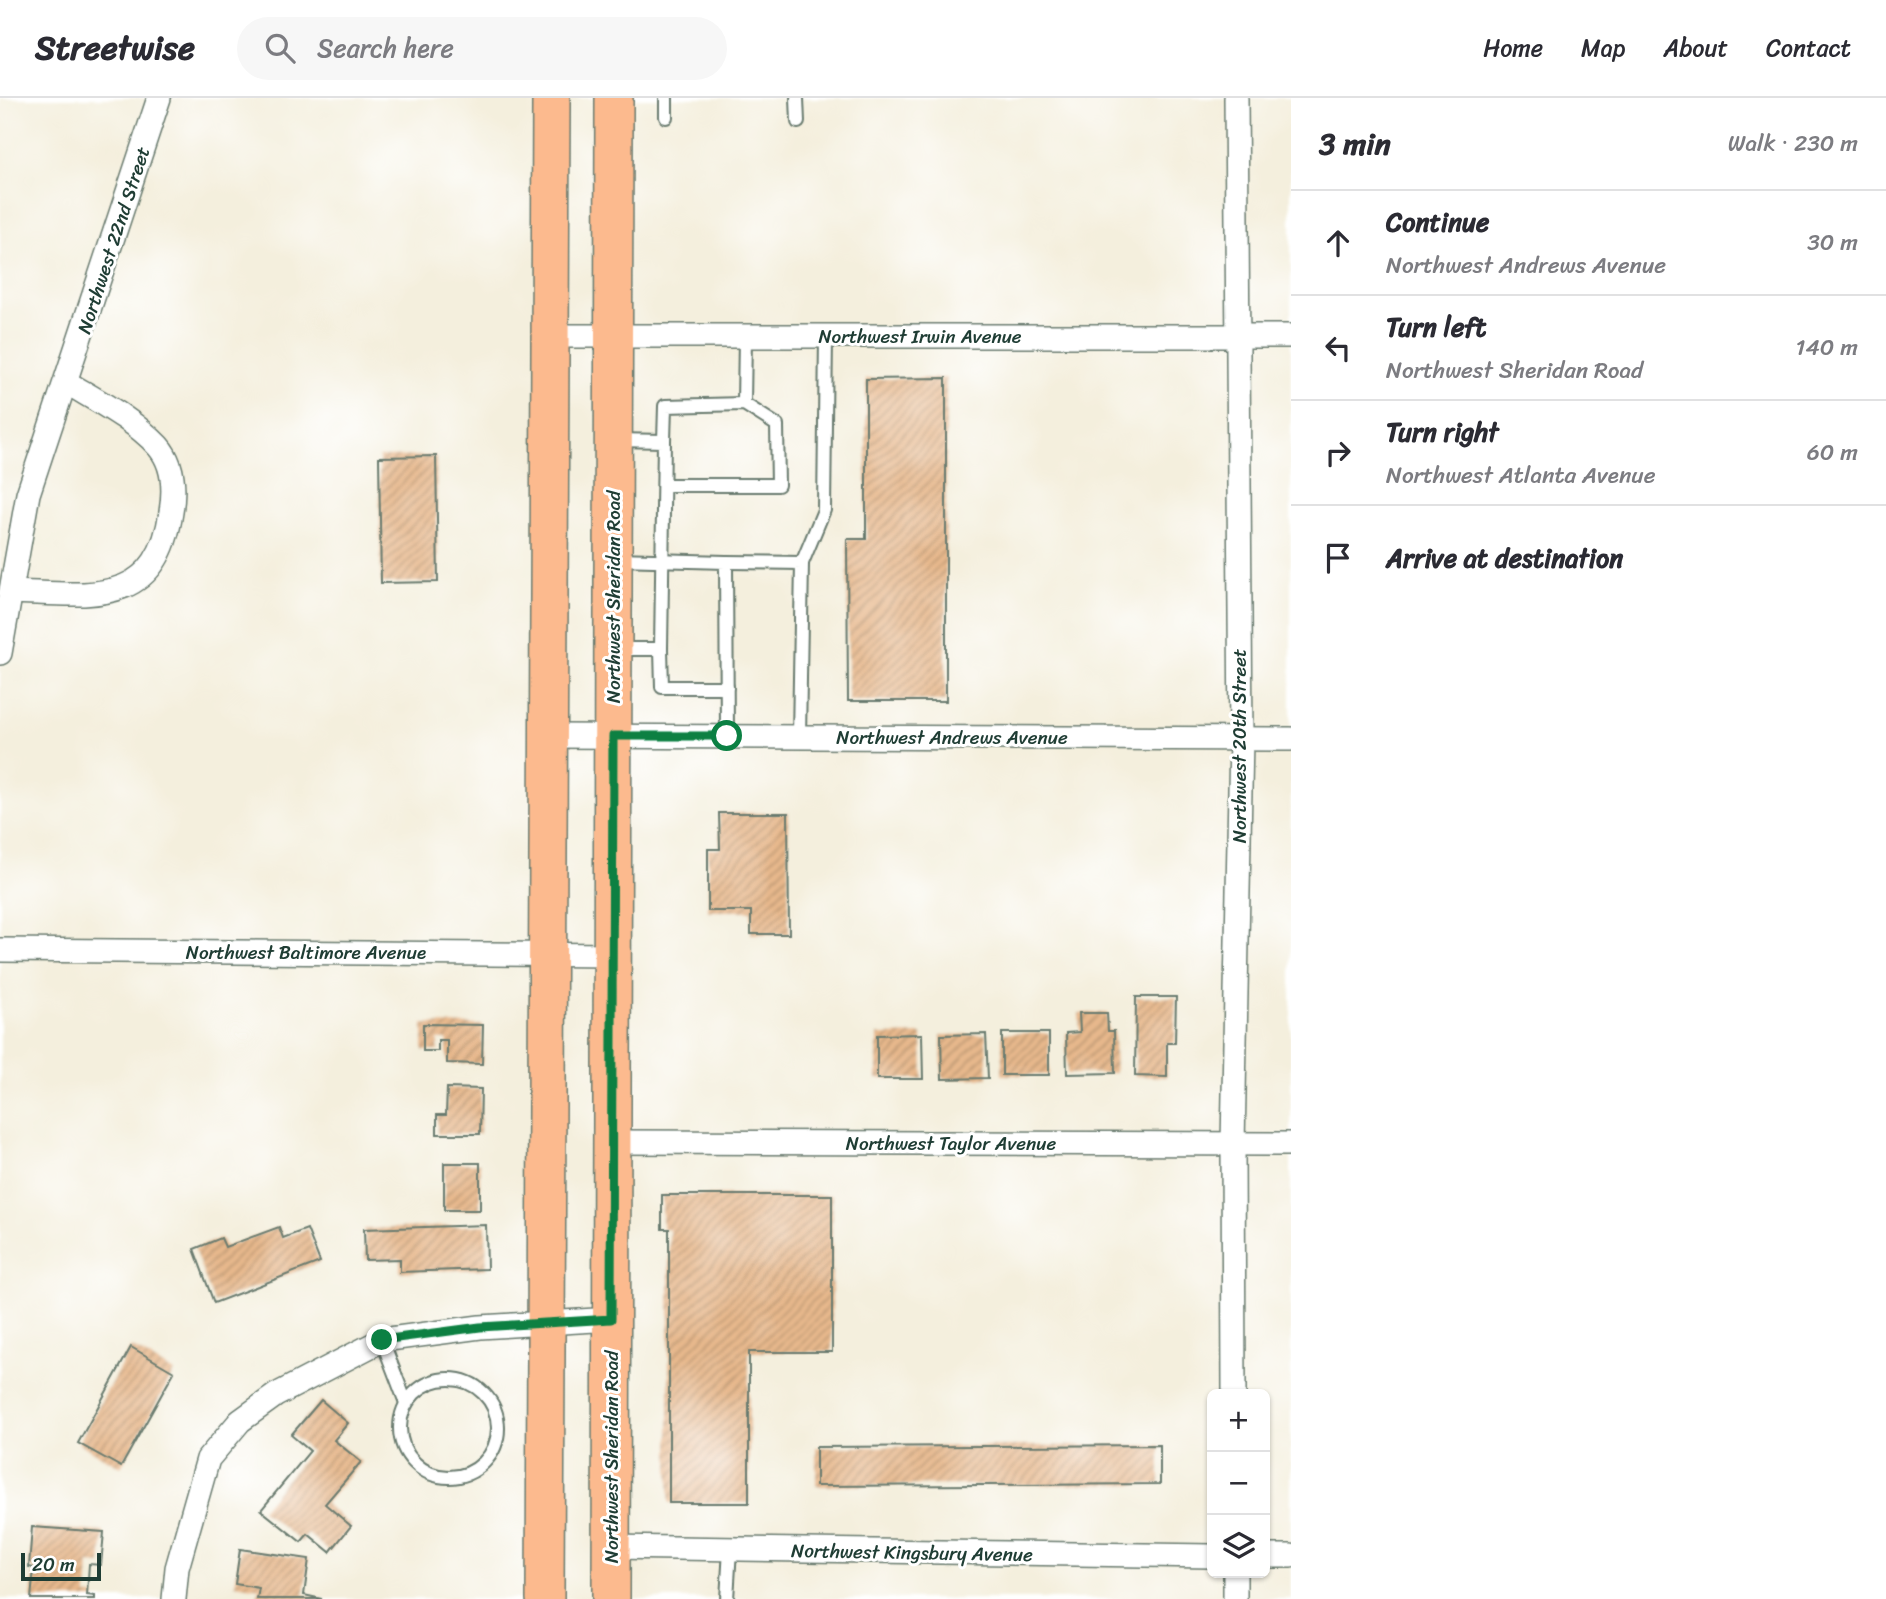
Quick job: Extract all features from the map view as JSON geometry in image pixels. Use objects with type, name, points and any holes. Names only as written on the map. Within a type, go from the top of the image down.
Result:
[{"type":"main road","points":[[545,1599],[551,98]]},
{"type":"main road","name":"Northwest Sheridan Road","points":[[611,1599],[614,98]]},
{"type":"street","name":"Northwest 22nd Street","points":[[0,653],[28,494],[159,98]]},
{"type":"street","name":"Northwest 20th Street","points":[[1234,1389],[1233,1144],[1241,739],[1236,98]]},
{"type":"street","name":"Northwest Irwin Avenue","points":[[550,336],[1291,336]]},
{"type":"street","points":[[11,592],[99,595],[139,580],[155,564],[168,536],[174,496],[172,469],[159,448],[134,425],[66,382]]},
{"type":"street","name":"Northwest Andrews Avenue","points":[[548,736],[1291,739]]},
{"type":"street","name":"Northwest Baltimore Avenue","points":[[0,950],[612,955]]},
{"type":"street","name":"Northwest Taylor Avenue","points":[[612,1142],[1291,1144]]},
{"type":"street","points":[[174,1599],[177,1568],[208,1459],[240,1421],[276,1395],[382,1340],[480,1327],[611,1319]]},
{"type":"street","name":"Northwest Kingsbury Avenue","points":[[611,1547],[1207,1556]]},
{"type":"street","points":[[1270,1556],[1291,1556]]},
{"type":"street","points":[[1234,1599],[1235,1578]]},
{"type":"lane","points":[[666,98],[666,117]]},
{"type":"lane","points":[[797,98],[797,122]]},
{"type":"lane","points":[[744,404],[745,336]]},
{"type":"lane","points":[[799,736],[802,563],[824,510],[826,336]]},
{"type":"lane","points":[[664,485],[778,485],[777,425],[744,404],[665,406],[661,649],[662,687],[727,687]]},
{"type":"lane","points":[[613,440],[664,441]]},
{"type":"lane","points":[[613,559],[802,563]]},
{"type":"lane","points":[[726,562],[727,736]]},
{"type":"lane","points":[[614,649],[661,649]]},
{"type":"lane","points":[[382,1340],[405,1402],[399,1433],[411,1461],[423,1471],[438,1476],[461,1475],[482,1465],[493,1452],[498,1436],[498,1419],[486,1396],[466,1381],[449,1378],[432,1381],[417,1390],[405,1402]]},
{"type":"lane","points":[[727,1599],[730,1549]]},
{"type":"building","points":[[946,378],[946,701],[848,701],[847,539],[866,539],[866,379]]},
{"type":"building","points":[[436,456],[438,582],[381,583],[379,457]]},
{"type":"building","points":[[719,813],[788,813],[789,934],[751,934],[751,911],[708,911],[708,849],[720,849]]},
{"type":"building","points":[[1136,997],[1176,997],[1175,1043],[1167,1043],[1167,1077],[1135,1076]]},
{"type":"building","points":[[1079,1013],[1107,1013],[1108,1031],[1114,1031],[1115,1073],[1067,1074],[1066,1033],[1080,1032]]},
{"type":"building","points":[[423,1024],[483,1025],[482,1064],[447,1063],[447,1040],[438,1040],[438,1051],[423,1051]]},
{"type":"building","points":[[1002,1033],[1049,1033],[1049,1075],[1002,1075]]},
{"type":"building","points":[[922,1034],[923,1079],[877,1079],[877,1035]]},
{"type":"building","points":[[986,1034],[988,1078],[942,1079],[941,1035]]},
{"type":"building","points":[[447,1088],[481,1089],[480,1134],[437,1134],[437,1115],[446,1115]]},
{"type":"building","points":[[444,1163],[480,1163],[480,1210],[444,1210]]},
{"type":"building","points":[[662,1195],[832,1195],[832,1352],[749,1352],[749,1503],[669,1503],[669,1229],[662,1229]]},
{"type":"building","points":[[486,1225],[487,1269],[400,1272],[400,1259],[365,1260],[364,1229]]},
{"type":"building","points":[[279,1227],[283,1238],[307,1229],[320,1262],[214,1303],[194,1249],[221,1238],[225,1247]]},
{"type":"building","points":[[131,1347],[174,1372],[121,1467],[78,1443]]},
{"type":"building","points":[[321,1400],[348,1423],[334,1440],[361,1462],[325,1504],[351,1526],[330,1552],[308,1534],[301,1542],[261,1510],[310,1451],[291,1435]]},
{"type":"building","points":[[1160,1445],[1160,1484],[816,1486],[816,1447]]},
{"type":"building","points":[[32,1527],[104,1532],[101,1565],[89,1564],[87,1595],[95,1596],[95,1599],[31,1599],[34,1568],[29,1567]]},
{"type":"building","points":[[240,1549],[309,1559],[304,1595],[322,1599],[257,1599],[259,1588],[235,1584]]},
{"type":"route","points":[[382,1340],[480,1327],[611,1319],[613,736],[727,736]]}]
